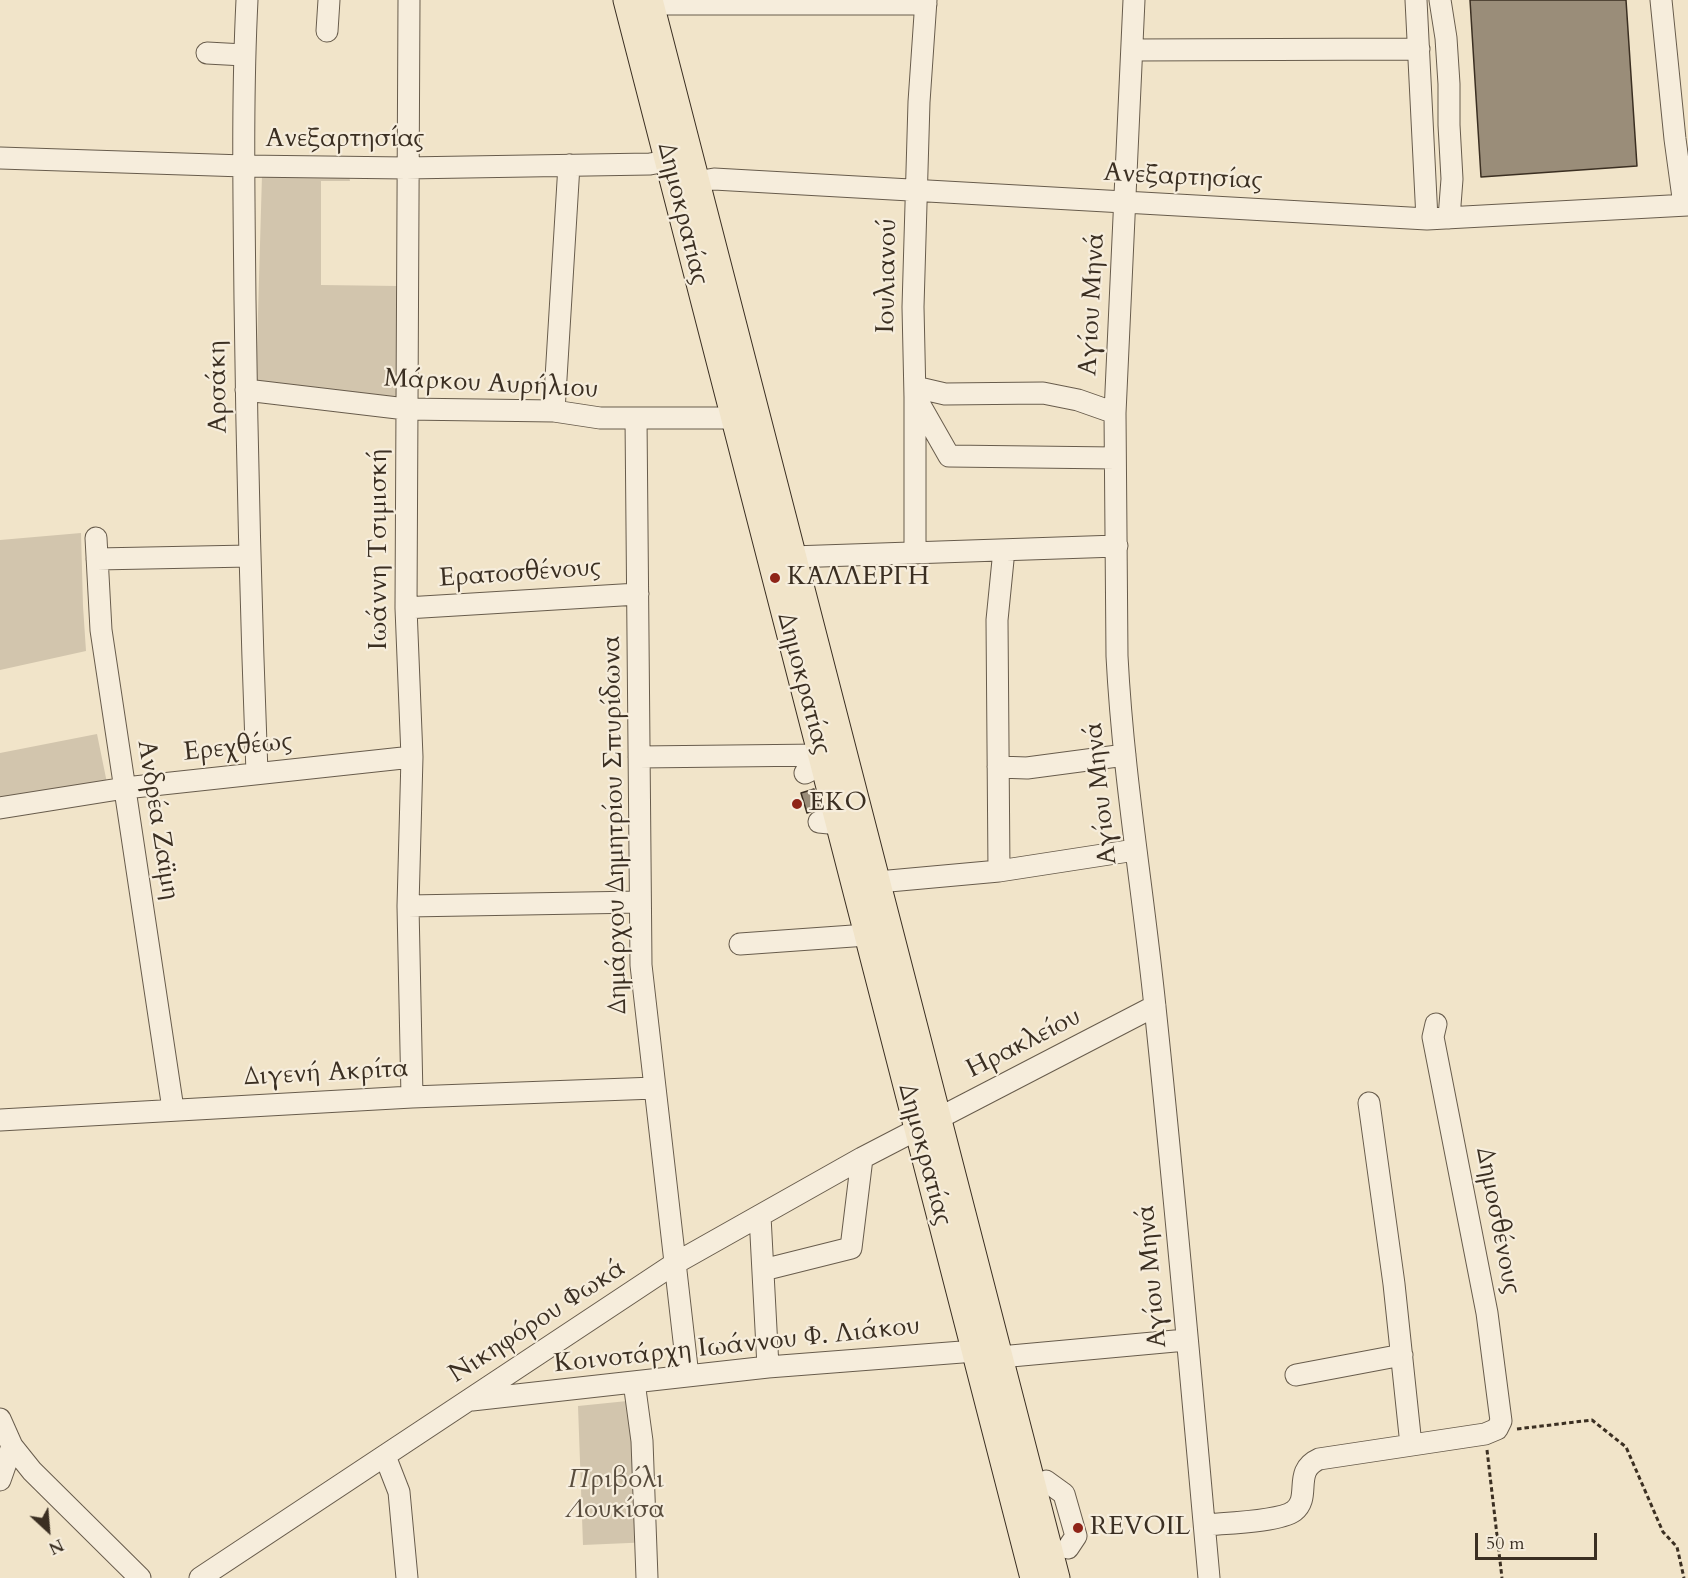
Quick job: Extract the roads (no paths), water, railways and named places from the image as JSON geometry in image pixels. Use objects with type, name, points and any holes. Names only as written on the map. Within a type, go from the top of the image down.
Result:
[{"type":"main road","name":"Δημοκρατίας","points":[[642,1],[682,171],[734,418],[829,823],[928,1124]]},
{"type":"main road","name":"Δημοκρατίας","points":[[682,171],[792,557],[878,882],[928,1124],[988,1354],[1056,1578]]},
{"type":"main road","name":"Δημοκρατίας","points":[[988,1354],[1034,1578]]},
{"type":"street","name":"Αρσάκη","points":[[247,0],[244,54],[246,390],[257,773]]},
{"type":"street","points":[[327,31],[329,0]]},
{"type":"street","name":"Ιωάννη Τσιμισκή","points":[[409,0],[406,168],[406,608],[412,757],[408,906],[412,1097]]},
{"type":"street","name":"Αγίου Μηνά","points":[[1134,0],[1115,413],[1117,656],[1135,850],[1155,1006],[1209,1578]]},
{"type":"street","points":[[1416,0],[1427,219]]},
{"type":"street","points":[[1440,0],[1446,38],[1449,84],[1449,145],[1452,179],[1449,218]]},
{"type":"street","points":[[1661,0],[1675,139],[1686,205]]},
{"type":"street","points":[[642,1],[926,2]]},
{"type":"street","name":"Ιουλιανού","points":[[915,553],[914,307],[919,102],[926,2]]},
{"type":"street","points":[[1132,50],[1419,49]]},
{"type":"street","points":[[207,53],[244,54]]},
{"type":"street","name":"Ανεξαρτησίας","points":[[0,158],[244,166],[406,168],[650,164],[714,179],[1427,219],[1686,205]]},
{"type":"street","points":[[554,411],[569,165]]},
{"type":"street","name":"Μάρκου Αυρήλιου","points":[[246,390],[406,409],[554,411],[600,418],[734,418]]},
{"type":"street","points":[[915,392],[1043,393],[1078,400],[1115,413]]},
{"type":"street","points":[[915,392],[950,456],[1115,458]]},
{"type":"street","name":"Δημάρχου Δημητρίου Σπυρίδωνα","points":[[636,418],[641,965],[688,1376]]},
{"type":"street","points":[[792,557],[1117,546]]},
{"type":"street","name":"Ανδρέα Ζαϊμη","points":[[173,1109],[101,630],[97,549],[249,556]]},
{"type":"street","points":[[999,871],[997,620],[1004,550]]},
{"type":"street","name":"Ερατοσθένους","points":[[406,608],[638,594]]},
{"type":"street","points":[[998,767],[1027,768],[1125,755]]},
{"type":"street","name":"Ερεχθέως","points":[[0,808],[125,788],[412,757]]},
{"type":"street","points":[[639,757],[817,764]]},
{"type":"street","points":[[878,882],[999,871],[1135,850]]},
{"type":"street","points":[[408,906],[640,902]]},
{"type":"street","points":[[740,944],[867,935]]},
{"type":"street","name":"Ηρακλείου","points":[[928,1124],[1155,1006]]},
{"type":"street","name":"Δημοσθένους","points":[[1411,1445],[1491,1431],[1501,1421],[1487,1313],[1433,1037],[1436,1024]]},
{"type":"street","name":"Διγενή Ακρίτα","points":[[0,1120],[412,1097],[655,1088]]},
{"type":"street","points":[[1204,1525],[1281,1517],[1295,1510],[1302,1497],[1304,1472],[1311,1463],[1319,1459],[1411,1445],[1402,1355],[1369,1103]]},
{"type":"street","name":"Νικηφόρου Φωκά","points":[[200,1578],[674,1264],[862,1158],[928,1124]]},
{"type":"street","points":[[763,1270],[851,1248],[862,1158]]},
{"type":"street","points":[[760,1216],[768,1367]]},
{"type":"street","name":"Κοινοτάρχη Ιωάννου Φ. Λιάκου","points":[[468,1401],[768,1367],[1186,1340]]},
{"type":"street","points":[[1296,1375],[1402,1355]]},
{"type":"street","points":[[634,1382],[642,1441],[647,1578]]},
{"type":"street","points":[[0,1419],[12,1446],[32,1471],[141,1578]]},
{"type":"street","points":[[0,1480],[12,1446]]},
{"type":"street","points":[[385,1456],[399,1492],[407,1578]]},
{"type":"street","points":[[1046,1481],[1064,1494],[1076,1536],[1068,1548]]},
{"type":"place","name":"ΚΑΛΛΕΡΓΗ","points":[[775,578]]},
{"type":"place","name":"EKO","points":[[797,804]]},
{"type":"place","name":"REVOIL","points":[[1078,1528]]},
{"type":"park label","name":"Πριβόλι Λουκίσα","points":[[616,1496]]}]
